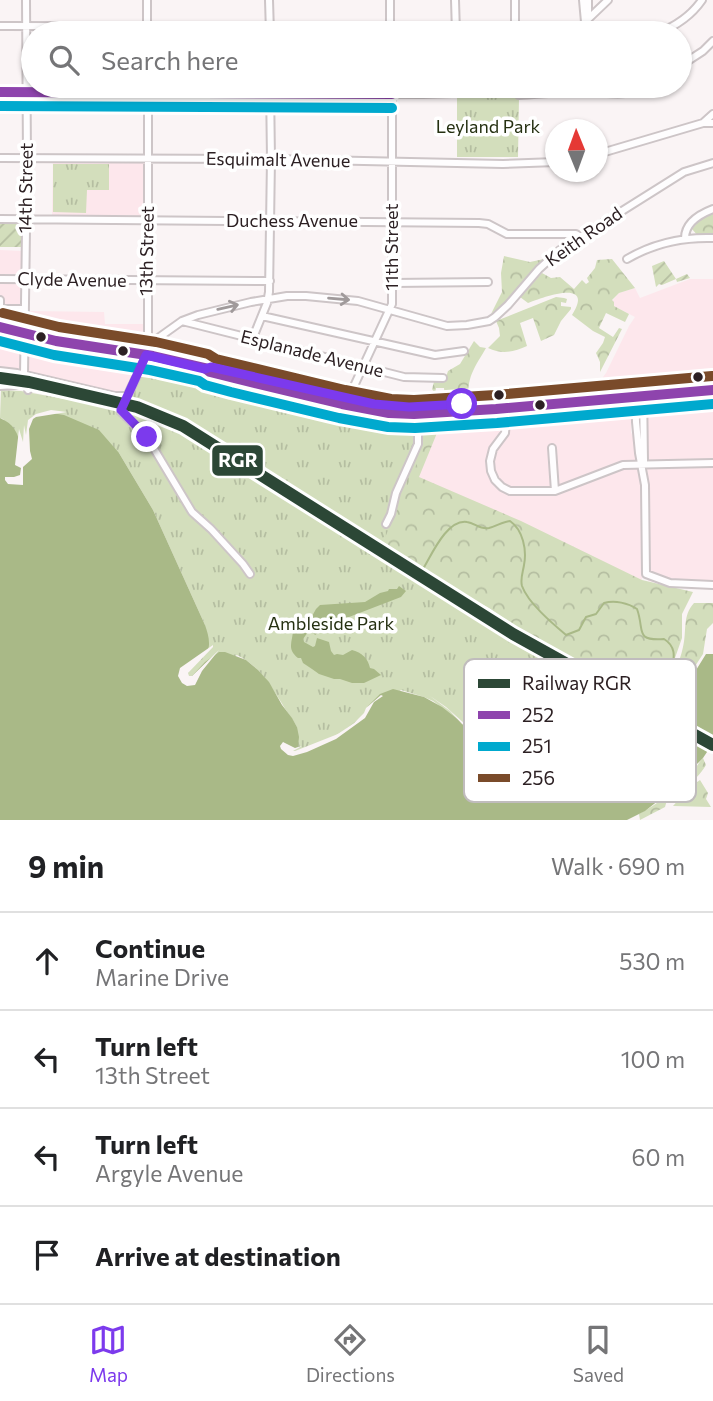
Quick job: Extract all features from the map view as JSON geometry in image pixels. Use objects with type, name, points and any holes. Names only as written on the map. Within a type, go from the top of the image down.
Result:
[{"type":"main road","points":[[0,327],[78,345],[146,355],[342,404],[389,413],[496,409],[713,380]]},
{"type":"main road","points":[[205,369],[211,367],[383,406],[419,407],[639,392],[713,390]]},
{"type":"main road","points":[[414,414],[419,407]]},
{"type":"street","name":"14th Street","points":[[26,0],[26,21]]},
{"type":"street","points":[[146,0],[147,21]]},
{"type":"street","points":[[269,0],[270,21]]},
{"type":"street","points":[[390,0],[390,21]]},
{"type":"street","points":[[455,0],[456,21]]},
{"type":"street","points":[[515,0],[516,21]]},
{"type":"street","points":[[583,0],[587,20]]},
{"type":"street","points":[[587,20],[588,0]]},
{"type":"street","points":[[587,20],[608,0]]},
{"type":"street","points":[[682,21],[702,0]]},
{"type":"street","points":[[0,26],[21,26]]},
{"type":"street","points":[[692,58],[713,41]]},
{"type":"street","points":[[0,92],[21,92]]},
{"type":"street","name":"14th Street","points":[[27,98],[24,375],[28,390]]},
{"type":"street","name":"13th Street","points":[[148,98],[148,346],[121,410],[147,437],[192,512],[211,529],[250,574]]},
{"type":"street","points":[[252,340],[269,300],[270,98]]},
{"type":"street","name":"11th Street","points":[[348,399],[392,304],[392,98]]},
{"type":"street","points":[[703,124],[713,114]]},
{"type":"street","points":[[608,151],[713,123]]},
{"type":"street","name":"Esquimalt Avenue","points":[[0,158],[545,162]]},
{"type":"street","name":"Keith Road","points":[[148,346],[182,321],[214,310],[296,296],[358,301],[447,326],[489,321],[508,305],[547,260],[684,172],[713,163]]},
{"type":"street","points":[[685,238],[685,231],[694,220],[713,209]]},
{"type":"street","name":"Duchess Avenue","points":[[0,219],[479,223],[507,234],[576,234],[581,237]]},
{"type":"street","points":[[627,259],[651,247],[685,238],[713,237]]},
{"type":"street","name":"Clyde Avenue","points":[[0,279],[270,281]]},
{"type":"street","points":[[393,283],[488,282]]},
{"type":"street","points":[[0,300],[1,321]]},
{"type":"street","points":[[1,309],[25,309]]},
{"type":"street","points":[[262,316],[435,355],[464,351]]},
{"type":"street","name":"Esplanade Avenue","points":[[182,321],[404,377],[443,378]]},
{"type":"street","points":[[0,371],[115,396],[126,396]]},
{"type":"street","points":[[0,386],[16,385],[24,375]]},
{"type":"street","points":[[639,392],[645,485],[646,574],[670,583],[713,585]]},
{"type":"street","points":[[515,407],[506,421],[505,433],[493,449],[490,461],[495,480],[513,491],[555,491],[619,466],[713,463]]},
{"type":"street","points":[[496,409],[506,421]]},
{"type":"street","points":[[387,524],[396,493],[418,444],[414,414]]},
{"type":"street","points":[[552,449],[555,491]]},
{"type":"shaded area","points":[[53,160],[144,162],[145,216],[52,216]]},
{"type":"shaded area","points":[[0,250],[22,251],[21,274],[0,274]]},
{"type":"shaded area","points":[[690,279],[713,279],[713,582],[658,583],[648,581],[647,401],[628,386],[595,388],[606,373],[635,317],[614,306],[612,301],[619,293],[635,288],[640,298]]},
{"type":"shaded area","points":[[0,283],[21,284],[23,322],[19,327],[0,323]]},
{"type":"shaded area","points":[[28,311],[104,312],[105,324],[143,324],[143,346],[139,350],[122,348],[29,329]]},
{"type":"shaded area","points":[[0,333],[17,337],[22,342],[21,370],[0,368]]},
{"type":"shaded area","points":[[31,339],[103,357],[135,361],[138,365],[122,393],[117,394],[29,374],[27,342]]},
{"type":"shaded area","points":[[628,403],[631,406],[631,432],[636,445],[637,468],[641,479],[642,580],[413,476],[435,421]]},
{"type":"shaded area","points":[[52,413],[64,415],[99,430],[119,453],[153,510],[205,625],[208,648],[187,676],[191,677],[219,652],[246,660],[269,682],[297,727],[298,747],[289,752],[298,752],[338,735],[364,715],[368,706],[380,694],[393,689],[424,697],[464,724],[464,802],[656,802],[627,820],[0,820],[0,418],[12,426],[21,447],[24,447],[32,417]]},
{"type":"shaded area","points":[[399,586],[406,591],[401,597],[349,617],[328,619],[320,625],[318,633],[315,635],[312,631],[308,632],[303,639],[313,647],[317,638],[329,642],[334,655],[356,651],[364,657],[370,668],[381,675],[364,683],[334,679],[319,674],[292,651],[293,629],[297,628],[305,617],[311,618],[320,605],[365,602]]},
{"type":"shaded area","points":[[706,654],[713,654],[713,743],[697,764],[696,670]]},
{"type":"green space","name":"Leyland Park","points":[[457,98],[519,98],[518,157],[457,157]]},
{"type":"green space","points":[[53,164],[109,164],[109,190],[87,190],[86,213],[53,212]]},
{"type":"green space","points":[[713,211],[713,236],[698,236],[692,229],[703,216]]},
{"type":"green space","points":[[0,223],[21,223],[21,247],[0,247]]},
{"type":"green space","points":[[504,256],[530,262],[544,259],[515,294],[491,314],[502,292]]},
{"type":"green space","points":[[612,259],[635,288],[619,293],[612,300],[614,306],[629,314],[625,322],[606,313],[599,328],[613,337],[619,328],[622,329],[600,372],[596,353],[605,337],[572,315],[578,303],[577,296],[564,293],[528,303],[520,297],[542,273],[551,278],[560,277],[574,289],[582,280],[586,284],[589,282],[587,278],[595,268],[597,260]]},
{"type":"green space","points":[[664,261],[676,279],[656,287],[652,266]]},
{"type":"green space","points":[[687,274],[690,278],[677,282],[676,279]]},
{"type":"green space","points":[[556,297],[567,299],[566,303],[561,302],[561,306],[571,309],[554,335],[541,341],[533,318],[520,323],[527,346],[508,352],[488,348],[500,336],[496,321]]},
{"type":"green space","points":[[474,341],[480,347],[486,348],[475,366],[468,397],[457,401],[445,400],[444,388],[436,388],[435,394],[432,389],[434,382],[446,377],[448,371],[460,364]]},
{"type":"green space","points":[[148,365],[302,401],[335,412],[341,408],[386,417],[435,421],[381,547],[191,427],[156,410],[129,403],[141,372]]},
{"type":"green space","name":"Ambleside Park","points":[[1,390],[76,401],[114,410],[122,418],[127,406],[171,423],[543,659],[464,659],[464,724],[433,701],[401,690],[331,738],[302,751],[289,752],[297,727],[267,682],[252,665],[237,655],[190,678],[187,674],[205,625],[153,510],[119,453],[27,442],[24,448],[0,418]]},
{"type":"green space","points":[[417,419],[436,419],[437,433],[419,477],[521,521],[642,580],[693,592],[682,614],[682,638],[675,659],[570,659],[435,576],[381,547],[394,511]]},
{"type":"green space","points":[[694,603],[713,603],[713,623],[707,629],[703,654],[696,665],[696,659],[679,659],[690,608]]},
{"type":"green space","points":[[703,758],[706,765],[696,778],[696,767]]},
{"type":"green space","points":[[700,780],[708,793],[706,799],[711,807],[673,806],[677,802],[696,802],[696,783]]},
{"type":"green space","points":[[659,802],[666,802],[665,807],[640,820],[639,814]]},
{"type":"pier","points":[[51,410],[67,412],[33,419],[29,429],[32,459],[23,467],[23,485],[8,484],[5,477],[20,475],[21,468],[15,465],[19,429],[23,442],[24,425],[26,435],[28,420],[36,414]]},
{"type":"pier","points":[[213,645],[188,673],[192,676],[219,650],[202,671],[195,685],[187,686],[182,683],[178,676],[180,668]]},
{"type":"pier","points":[[381,695],[383,696],[374,702],[365,718],[336,739],[293,756],[281,749],[283,742],[295,748],[302,746],[295,751],[338,734],[354,723],[366,708]]},
{"type":"pier","points":[[430,696],[446,707],[464,723],[464,725]]},
{"type":"waterway","points":[[419,572],[453,526],[467,522],[486,528],[510,521],[521,535],[524,547],[525,559],[521,578],[525,593],[566,635],[579,630],[586,617],[596,614],[604,603],[617,602],[637,609],[644,636],[668,642],[674,653],[673,659]]},
{"type":"waterway","points":[[411,579],[415,576]]},
{"type":"rail line","name":"RGR","points":[[0,378],[137,407],[183,426],[513,634],[558,659]]},
{"type":"rail line","name":"RGR","points":[[696,736],[713,745]]},
{"type":"transit line","name":"252","points":[[0,92],[21,92]]},
{"type":"transit line","name":"251","points":[[0,106],[392,108]]},
{"type":"transit line","name":"256","points":[[3,313],[59,327],[156,342],[208,354],[216,359],[391,399],[495,395],[712,376]]},
{"type":"transit line","name":"252","points":[[0,327],[56,341],[153,356],[234,378],[389,413],[496,409],[713,390]]},
{"type":"transit line","name":"251","points":[[0,341],[54,355],[150,370],[339,418],[388,427],[497,423],[713,404]]},
{"type":"route","points":[[147,437],[121,410],[146,355],[374,404],[409,407],[462,404]]}]
